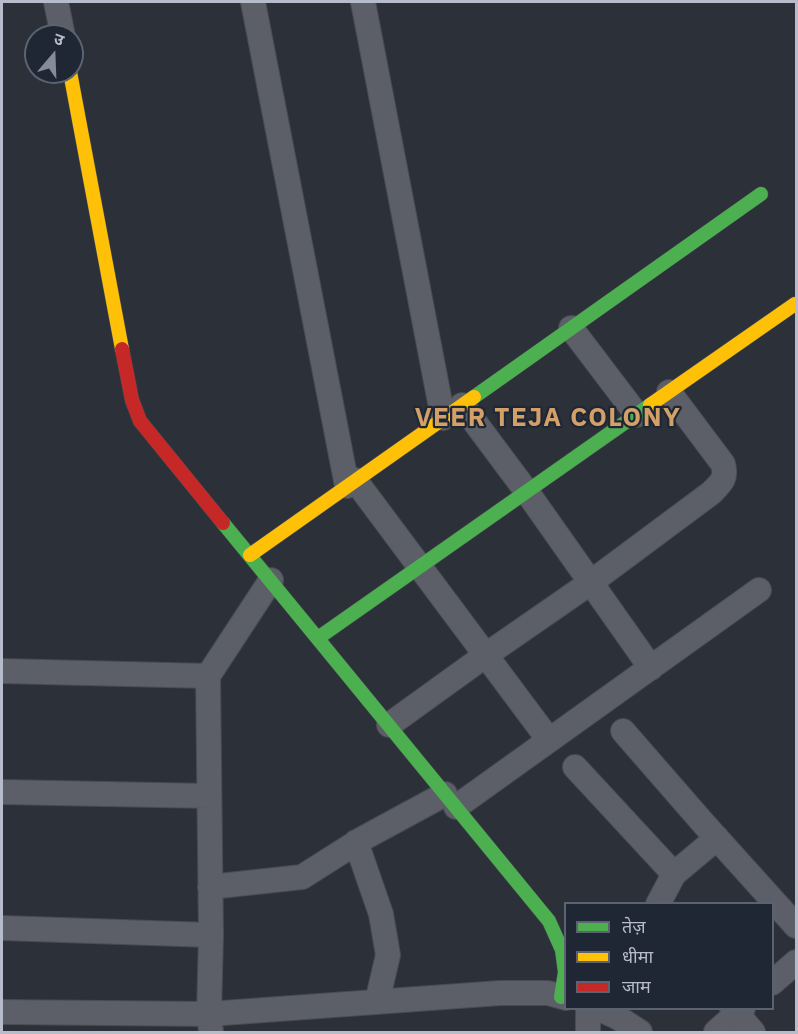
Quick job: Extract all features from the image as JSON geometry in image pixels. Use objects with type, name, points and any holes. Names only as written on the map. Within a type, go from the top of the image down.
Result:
[{"type":"street","points":[[56,2],[61,24]]},
{"type":"street","points":[[253,2],[351,483],[420,567],[549,740]]},
{"type":"street","points":[[363,2],[452,412],[526,492],[651,668]]},
{"type":"street","points":[[72,84],[132,400],[140,421],[549,921],[562,950],[564,965]]},
{"type":"street","points":[[250,555],[761,194]]},
{"type":"street","points":[[318,638],[795,304]]},
{"type":"street","points":[[570,328],[636,415]]},
{"type":"street","points":[[389,725],[590,583],[711,493],[722,482],[725,473],[723,464],[669,392]]},
{"type":"street","points":[[210,1023],[208,676],[270,580]]},
{"type":"street","points":[[210,887],[302,877],[356,842],[451,801],[549,740],[759,590]]},
{"type":"street","points":[[2,671],[208,676]]},
{"type":"street","points":[[623,731],[796,926]]},
{"type":"street","points":[[575,766],[674,874]]},
{"type":"street","points":[[2,792],[209,796]]},
{"type":"street","points":[[659,902],[674,874],[717,838]]},
{"type":"street","points":[[356,842],[381,914],[388,955],[377,1002]]},
{"type":"street","points":[[2,928],[211,935]]},
{"type":"street","points":[[774,981],[796,962]]},
{"type":"street","points":[[2,1012],[210,1023],[377,1002],[500,993],[548,993],[563,998]]},
{"type":"street","points":[[588,1010],[588,1032]]},
{"type":"street","points":[[601,1010],[640,1032]]},
{"type":"street","points":[[716,1032],[738,1010],[753,1032]]},
{"type":"traffic: fast","points":[[474,397],[761,194]]},
{"type":"traffic: fast","points":[[318,638],[650,405]]},
{"type":"traffic: fast","points":[[223,523],[549,921],[562,950],[564,965]]},
{"type":"traffic: fast","points":[[561,997],[564,978]]},
{"type":"traffic: slow","points":[[72,84],[122,349]]},
{"type":"traffic: slow","points":[[650,405],[795,304]]},
{"type":"traffic: slow","points":[[250,555],[474,397]]},
{"type":"traffic: jam","points":[[122,349],[132,400],[140,421],[223,523]]},
{"type":"district","name":"VEER TEJA COLONY","points":[[548,418]]}]
